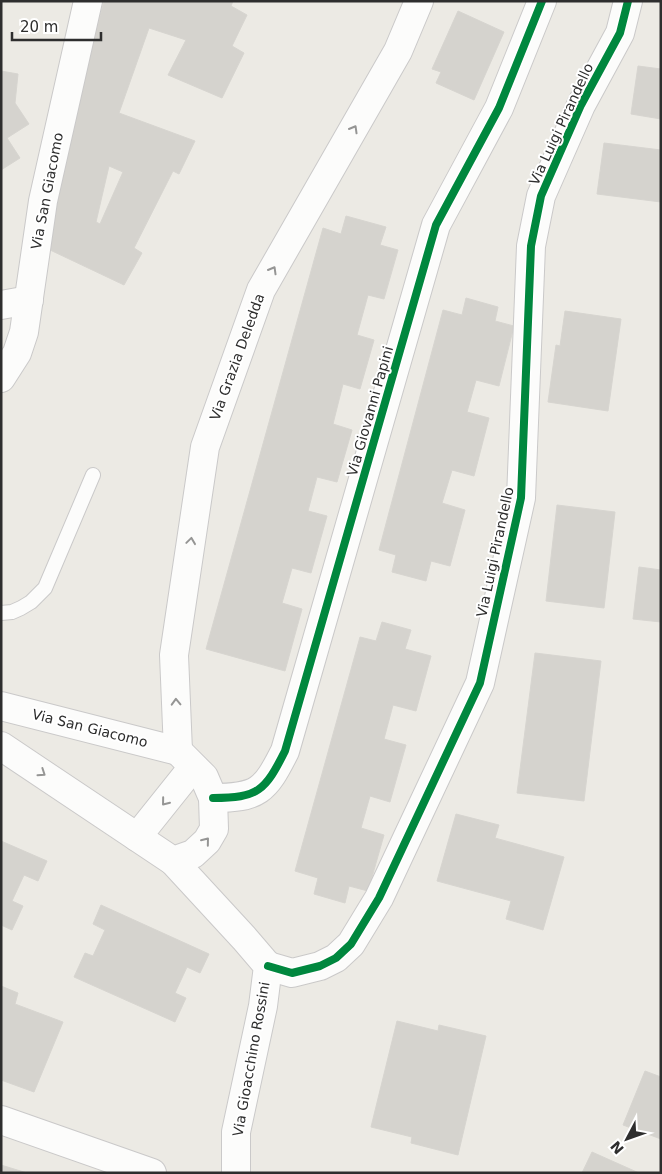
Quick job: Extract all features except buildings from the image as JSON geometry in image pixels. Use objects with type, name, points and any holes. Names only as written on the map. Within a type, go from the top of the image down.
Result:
[{"type":"street","name":"Via San Giacomo","points":[[1,378],[18,353],[24,332],[42,201],[88,1]]},
{"type":"street","name":"Via Grazia Deledda","points":[[186,759],[174,655],[205,447],[261,290],[398,52],[419,1]]},
{"type":"street","name":"Via Giovanni Papini","points":[[213,798],[235,798],[250,795],[265,784],[285,751],[436,225],[500,108],[542,1]]},
{"type":"street","name":"Via Luigi Pirandello","points":[[268,966],[292,973],[320,966],[336,958],[351,944],[379,898],[480,683],[521,498],[531,246],[541,196],[581,105],[620,34],[628,1]]},
{"type":"street","points":[[1,305],[29,300]]},
{"type":"street","name":"Via San Giacomo","points":[[1,706],[186,759]]},
{"type":"street","points":[[1,746],[137,837],[186,759],[204,777],[213,798],[214,829],[207,841],[193,854],[173,862]]},
{"type":"street","name":"Via Gioacchino Rossini","points":[[137,837],[173,862],[268,966],[263,1006],[236,1132],[236,1173]]},
{"type":"street","points":[[1,1120],[152,1173]]},
{"type":"lane","points":[[1,613],[12,612],[21,608],[31,602],[45,588],[93,476]]},
{"type":"cycle path","points":[[213,798],[240,796],[258,790],[272,775],[285,751],[436,225],[499,108],[542,1]]},
{"type":"cycle path","points":[[268,966],[292,973],[320,966],[336,958],[351,944],[379,898],[480,683],[521,498],[531,246],[541,196],[581,105],[620,33],[628,1]]}]
